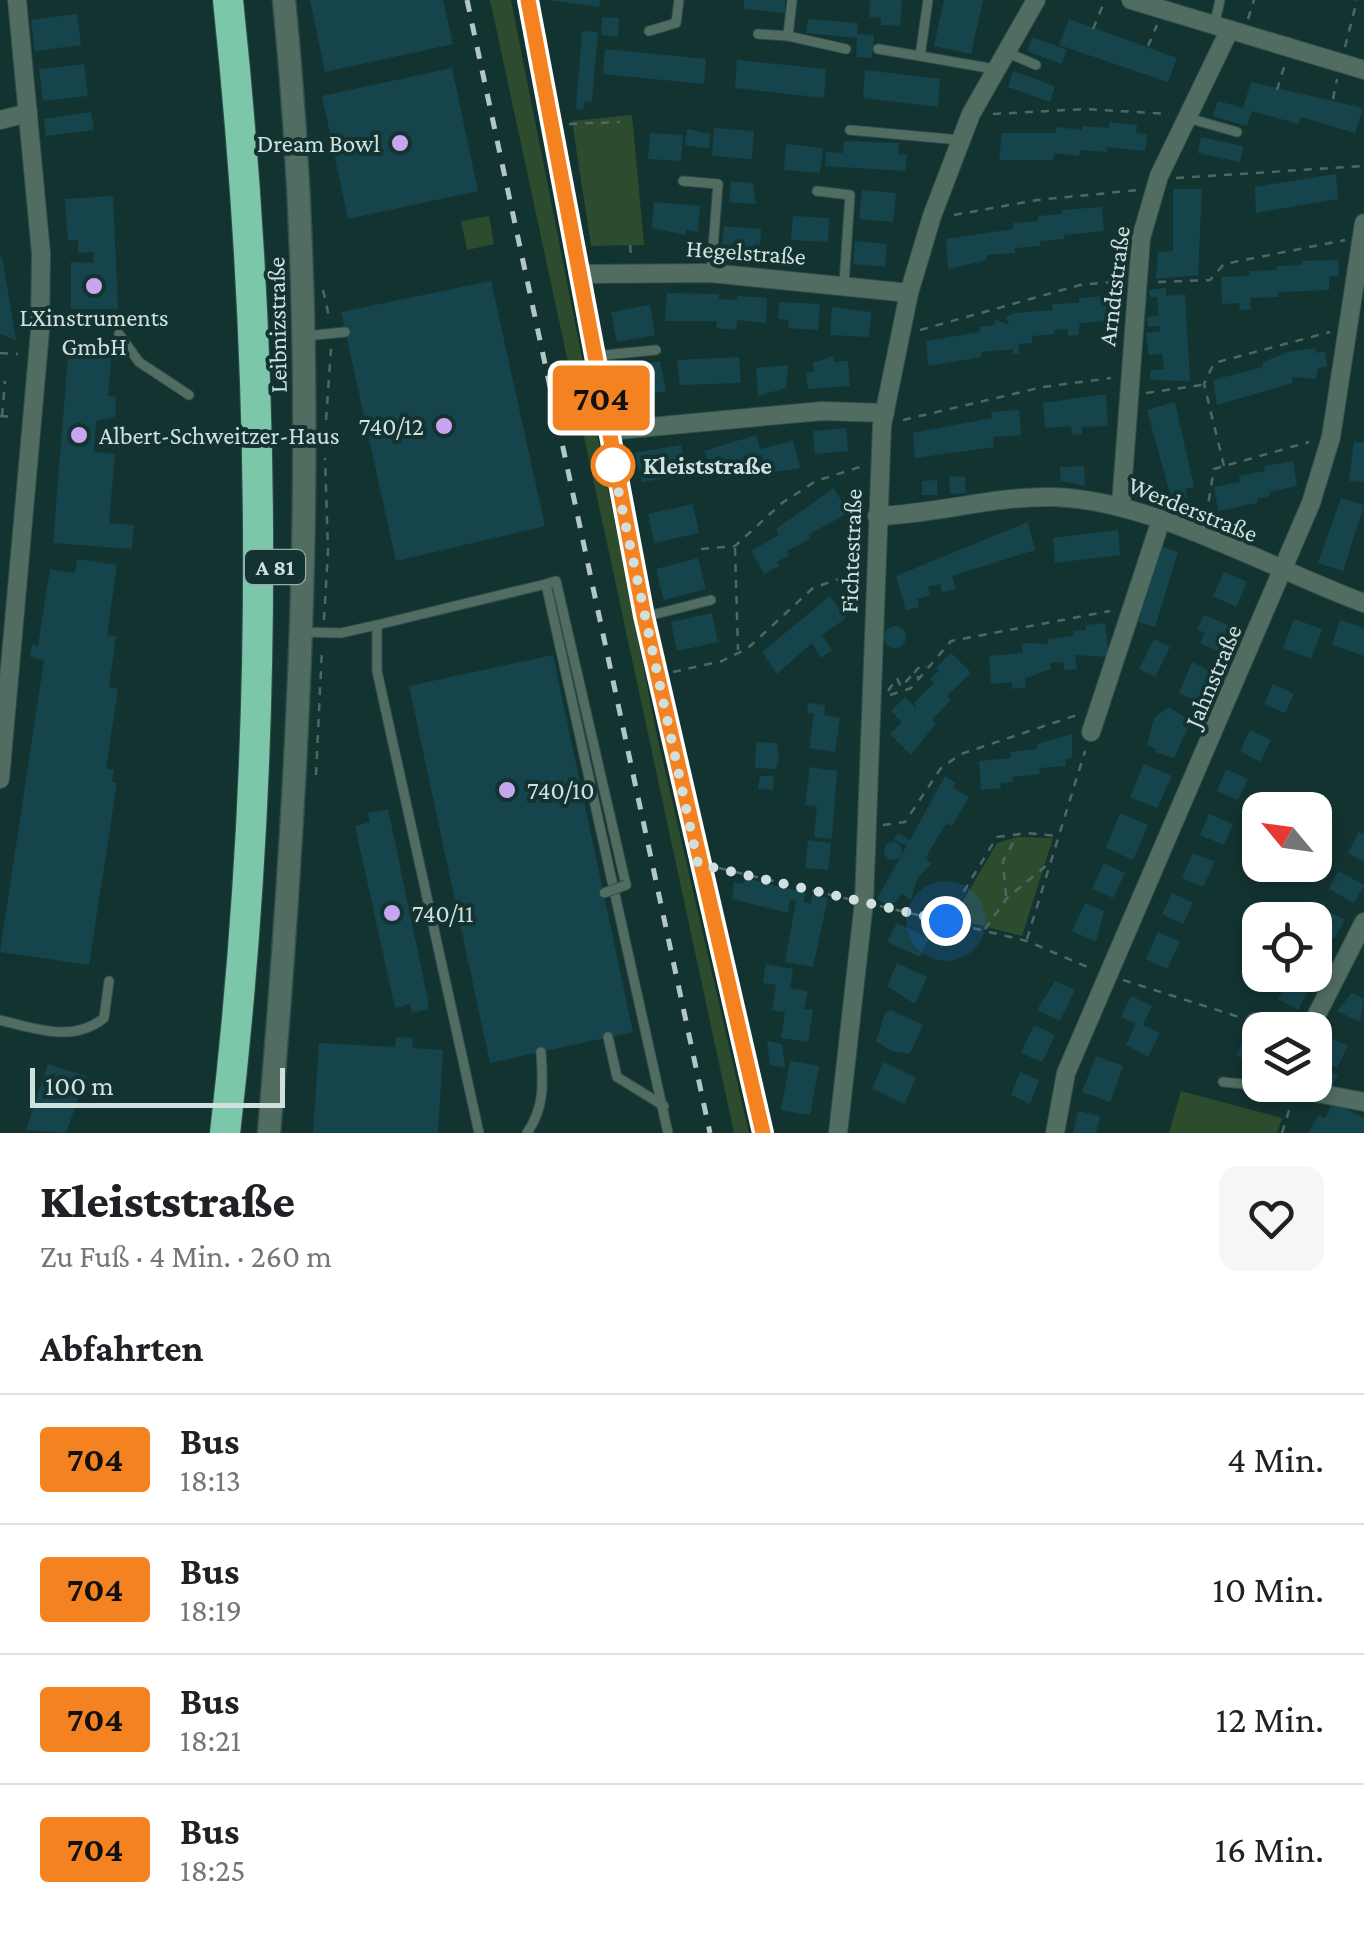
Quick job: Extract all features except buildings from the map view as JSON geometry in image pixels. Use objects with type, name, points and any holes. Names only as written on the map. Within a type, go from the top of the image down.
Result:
[{"type":"highway","name":"A 81","points":[[225,1133],[240,984],[258,680],[255,308],[228,0]]},
{"type":"highway","name":"A 81","points":[[240,1133],[271,762],[276,582],[270,261],[247,0]]},
{"type":"street","points":[[0,778],[8,626],[37,356],[41,253],[17,0]]},
{"type":"street","name":"Leibnizstraße","points":[[268,1133],[302,641],[306,336],[284,0]]},
{"type":"street","points":[[528,0],[644,616],[762,1133]]},
{"type":"street","name":"Fichtestraße","points":[[838,1133],[851,1048],[864,902],[879,463],[885,413],[909,293],[960,140],[1003,51],[1036,0]]},
{"type":"street","points":[[1131,0],[1364,70]]},
{"type":"street","name":"Arndtstraße","points":[[1122,505],[1142,238],[1160,176],[1222,28]]},
{"type":"street","points":[[0,120],[28,112]]},
{"type":"street","name":"Jahnstraße","points":[[1055,1133],[1066,1072],[1284,573],[1331,437],[1363,230]]},
{"type":"street","name":"Hegelstraße","points":[[578,274],[711,273],[909,293]]},
{"type":"street","points":[[606,430],[822,411],[885,413]]},
{"type":"street","name":"Werderstraße","points":[[877,516],[925,514],[1020,498],[1122,505],[1364,603]]},
{"type":"street","points":[[1094,724],[1161,520]]},
{"type":"street","points":[[1318,1012],[1364,922]]},
{"type":"street","points":[[1332,1095],[1364,1102]]},
{"type":"lane","points":[[649,31],[676,23],[679,0]]},
{"type":"lane","points":[[788,36],[792,0]]},
{"type":"lane","points":[[920,56],[928,0]]},
{"type":"lane","points":[[1220,0],[1222,28]]},
{"type":"lane","points":[[758,34],[788,36],[846,49]]},
{"type":"lane","points":[[878,49],[994,69]]},
{"type":"lane","points":[[1003,51],[1036,66]]},
{"type":"lane","points":[[1185,117],[1237,132]]},
{"type":"lane","points":[[850,130],[960,140]]},
{"type":"lane","points":[[683,181],[718,184],[711,273]]},
{"type":"lane","points":[[817,191],[850,195],[844,284]]},
{"type":"lane","points":[[306,336],[346,332]]},
{"type":"lane","points":[[119,334],[139,362],[189,395]]},
{"type":"lane","points":[[594,356],[656,350]]},
{"type":"lane","points":[[302,641],[556,581],[626,885],[604,893]]},
{"type":"lane","points":[[546,584],[668,1133]]},
{"type":"lane","points":[[644,616],[711,600]]},
{"type":"lane","points":[[377,624],[377,671],[479,1133]]},
{"type":"lane","points":[[0,1020],[47,1032],[86,1032],[104,1018],[109,980]]},
{"type":"lane","points":[[608,1037],[617,1076],[664,1106]]},
{"type":"lane","points":[[527,1133],[538,1118],[543,1094],[541,1052]]},
{"type":"lane","points":[[1222,1082],[1242,1083]]},
{"type":"path","points":[[1093,29],[1105,0]]},
{"type":"path","points":[[1341,64],[1357,0]]},
{"type":"path","points":[[1148,46],[1163,10]]},
{"type":"path","points":[[1277,90],[1289,48]]},
{"type":"path","points":[[1002,114],[1152,110]]},
{"type":"path","points":[[552,126],[620,122]]},
{"type":"path","points":[[1175,178],[1364,166]]},
{"type":"path","points":[[966,215],[1032,200],[1125,190]]},
{"type":"path","points":[[1169,282],[1210,280],[1224,264],[1363,230]]},
{"type":"path","points":[[926,328],[978,310],[1110,280]]},
{"type":"path","points":[[1224,466],[1204,384],[1214,362],[1348,327]]},
{"type":"path","points":[[0,353],[37,356]]},
{"type":"path","points":[[911,418],[1038,388],[1105,379]]},
{"type":"path","points":[[4,381],[1,416],[11,416]]},
{"type":"path","points":[[1169,390],[1204,384]]},
{"type":"path","points":[[1202,538],[1214,469],[1331,437]]},
{"type":"path","points":[[700,549],[734,546],[782,503],[816,481],[844,468],[879,463]]},
{"type":"path","points":[[734,546],[738,651]]},
{"type":"path","points":[[657,676],[722,662],[756,643],[812,588],[835,577],[875,569]]},
{"type":"path","points":[[894,694],[920,679],[951,641],[976,633],[1132,608]]},
{"type":"path","points":[[883,696],[897,678],[901,687],[922,664],[928,666]]},
{"type":"path","points":[[913,674],[920,679]]},
{"type":"path","points":[[888,825],[906,822],[941,768],[961,754],[1081,713],[1094,724],[1027,940]]},
{"type":"path","points":[[946,921],[997,838],[1018,834],[1060,836]]},
{"type":"path","points":[[1006,898],[1003,860],[1018,834]]},
{"type":"path","points":[[984,930],[1006,898],[1053,860]]},
{"type":"path","points":[[698,864],[1027,940],[1110,976],[1225,1012]]},
{"type":"path","points":[[1282,1133],[1291,1102]]},
{"type":"green space","points":[[490,0],[511,0],[656,731],[749,1133],[734,1133]]},
{"type":"green space","points":[[632,115],[644,245],[591,246],[572,121]]},
{"type":"green space","points":[[489,216],[494,244],[467,250],[461,221]]},
{"type":"green space","points":[[1017,837],[1053,838],[1022,936],[953,918],[997,843]]},
{"type":"green space","points":[[1181,1091],[1282,1118],[1277,1133],[1169,1133]]},
{"type":"railway","points":[[467,0],[710,1133]]},
{"type":"bus line","name":"704","points":[[528,0],[644,616],[698,864],[763,1133]]},
{"type":"place","name":"Dream Bowl","points":[[400,143]]},
{"type":"place","name":"LXinstruments GmbH","points":[[94,286]]},
{"type":"place","name":"740/12","points":[[444,426]]},
{"type":"place","name":"Albert-Schweitzer-Haus","points":[[79,435]]},
{"type":"place","name":"Kleiststraße","points":[[613,465]]},
{"type":"place","name":"740/10","points":[[507,790]]},
{"type":"place","name":"740/11","points":[[392,913]]},
{"type":"route","points":[[613,465],[612,461],[698,864],[946,921]]}]
